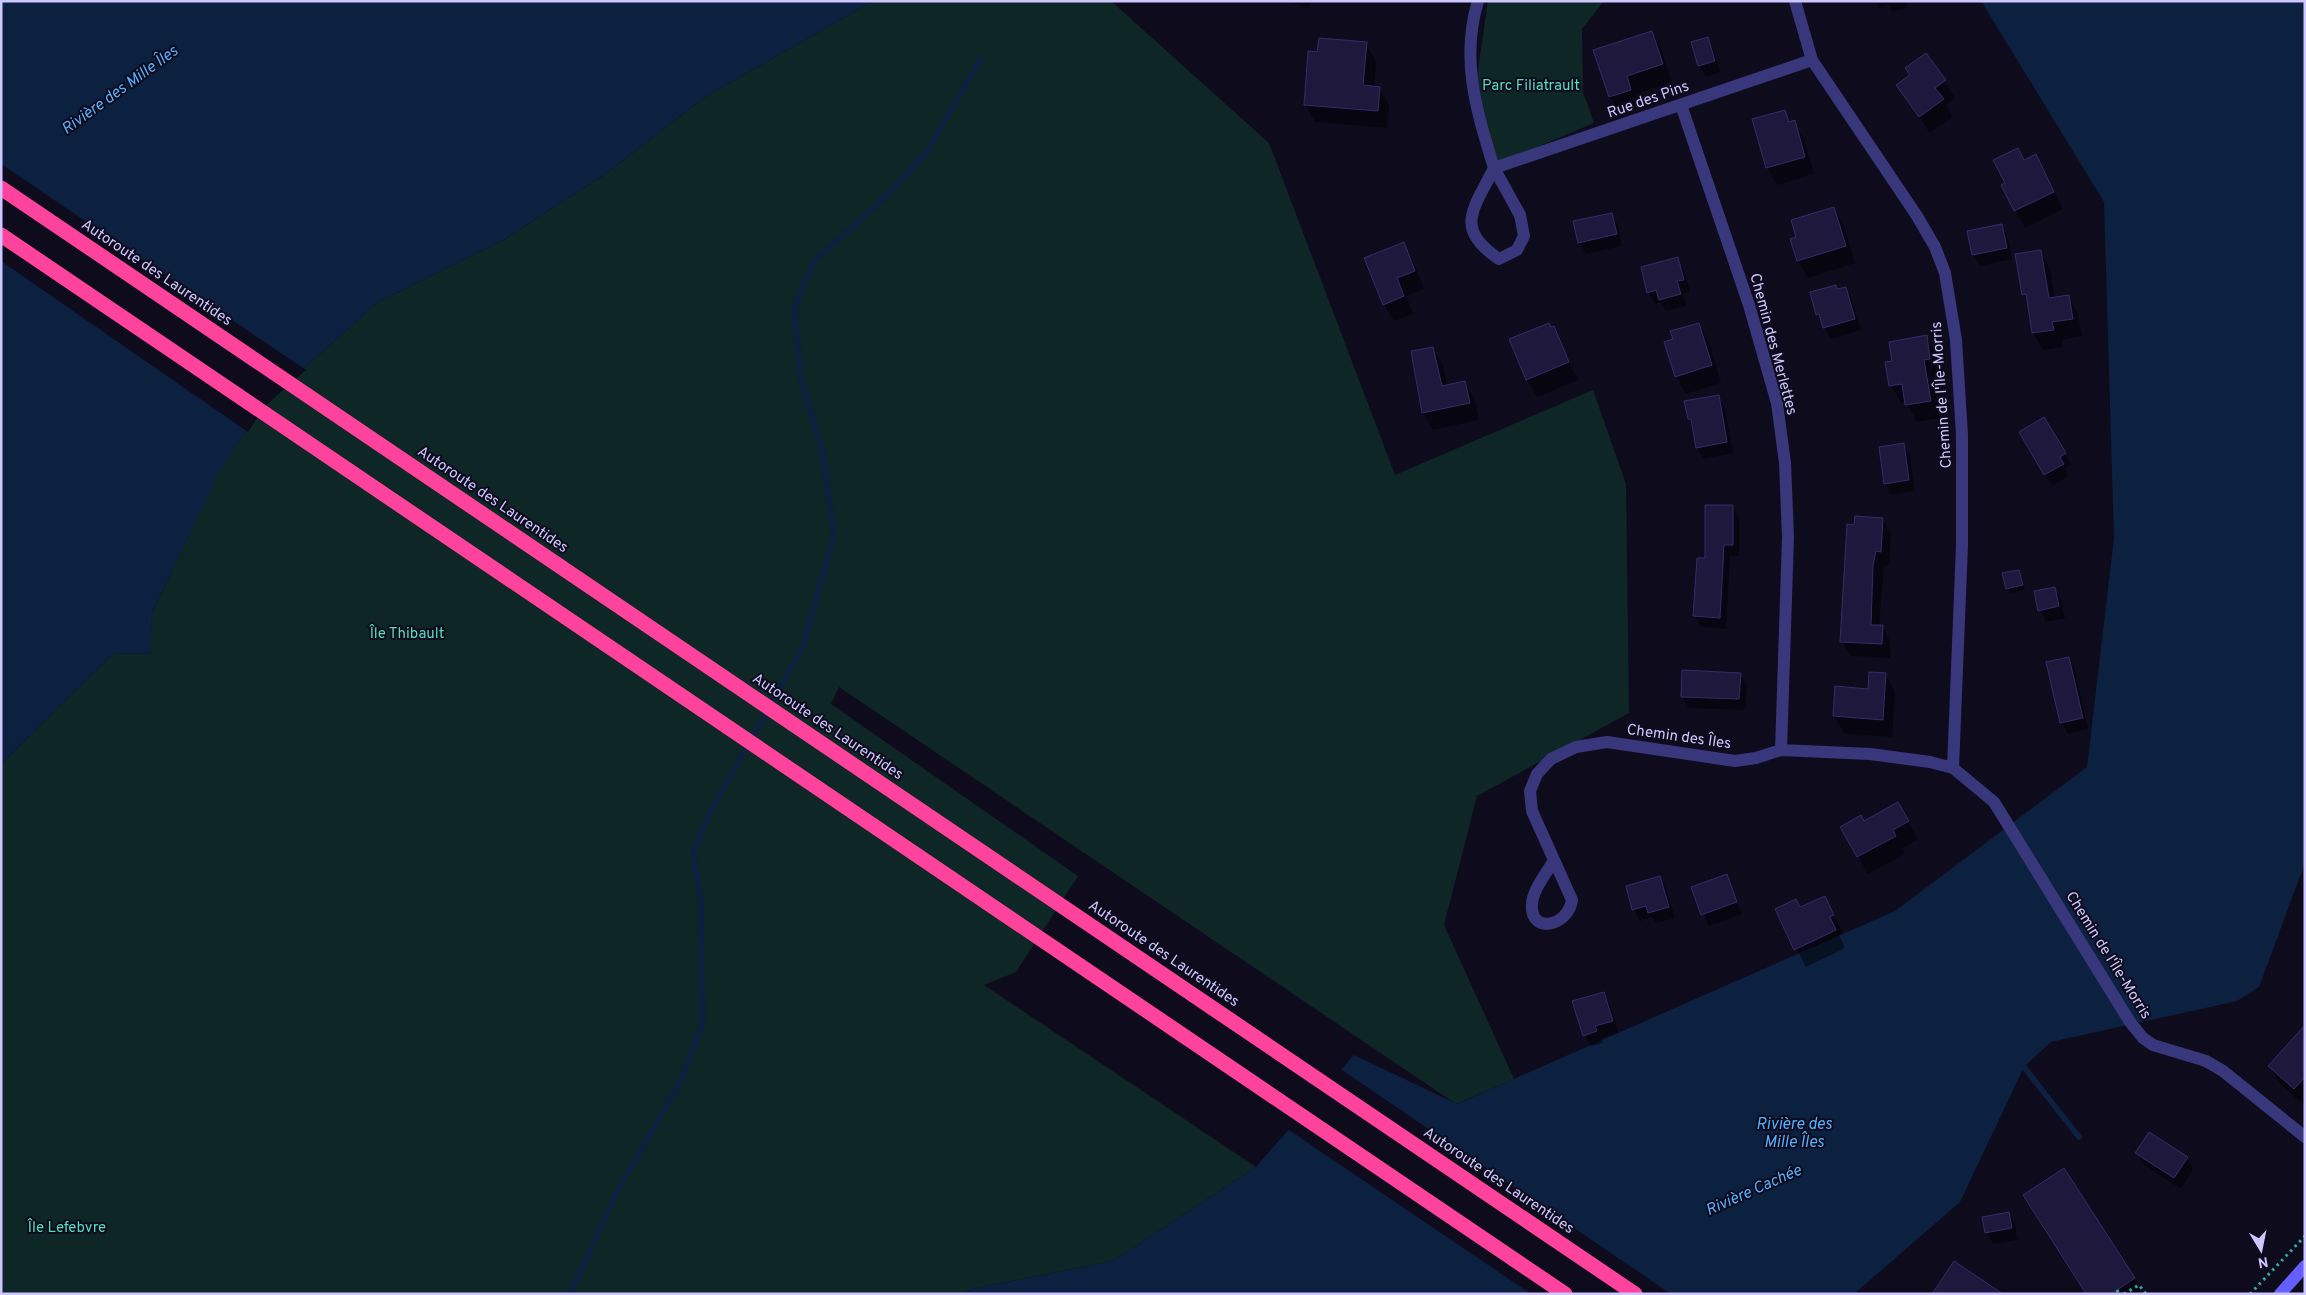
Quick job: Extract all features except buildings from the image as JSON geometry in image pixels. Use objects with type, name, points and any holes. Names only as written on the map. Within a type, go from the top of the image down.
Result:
[{"type":"highway","name":"Autoroute des Laurentides","points":[[1,188],[1635,1294]]},
{"type":"highway","points":[[1,235],[1565,1294]]},
{"type":"main road","points":[[2280,1294],[2305,1266]]},
{"type":"street","points":[[1478,1],[1472,20],[1469,62],[1474,104],[1494,168],[1520,215],[1524,236],[1518,250],[1499,258],[1482,247],[1472,233],[1471,216],[1494,168]]},
{"type":"street","name":"Chemin de l'Île-Morris","points":[[1795,1],[1812,60],[1917,216],[1934,247],[1945,273],[1956,340],[1962,435],[1962,545],[1953,768],[1994,802],[2130,1022],[2144,1038],[2153,1045],[2206,1061],[2224,1071],[2305,1137]]},
{"type":"street","name":"Rue des Pins","points":[[1494,168],[1812,60]]},
{"type":"street","name":"Chemin des Merlettes","points":[[1681,104],[1749,305],[1777,403],[1785,463],[1788,537],[1781,750]]},
{"type":"street","name":"Chemin des Îles","points":[[1554,860],[1531,904],[1533,915],[1538,921],[1545,923],[1560,920],[1571,908],[1570,892],[1532,811],[1530,791],[1537,774],[1551,759],[1576,747],[1607,742],[1735,760],[1756,758],[1781,750],[1870,754],[1953,768]]},
{"type":"path","points":[[2250,1294],[2305,1236]]},
{"type":"path","points":[[2124,1294],[2139,1285],[2146,1294]]},
{"type":"green space","points":[[873,1],[1111,1],[1269,143],[1395,475],[1593,390],[1626,484],[1629,713],[1477,796],[1444,925],[1514,1079],[1456,1104],[839,687],[831,704],[1078,876],[1016,972],[984,985],[1256,1167],[1113,1261],[972,1289],[958,1294],[1,1294],[1,764],[114,653],[150,654],[152,613],[220,470],[262,406],[378,302],[505,239],[607,173],[705,97]]},
{"type":"green space","name":"Parc Filiatrault","points":[[1488,1],[1604,1],[1582,29],[1583,92],[1594,123],[1497,164],[1476,83]]},
{"type":"water","name":"Rivière des Mille Îles","points":[[1,1],[873,1],[705,97],[607,173],[505,239],[378,302],[262,406],[220,471],[152,613],[151,654],[114,653],[1,764]]},
{"type":"water","name":"Rivière des Mille Îles","points":[[1981,1],[2305,1],[2305,863],[2259,987],[2237,1001],[2051,1042],[2024,1067],[1960,1202],[1854,1294],[958,1294],[972,1289],[1113,1261],[1256,1167],[1354,1055],[1457,1104],[1895,911],[2087,767],[2114,538],[2104,202]]},
{"type":"pier","points":[[1,164],[306,370],[264,407],[248,432],[1,261]]},
{"type":"pier","points":[[1339,1068],[1671,1294],[1531,1294],[1286,1128]]},
{"type":"waterway","points":[[570,1294],[618,1190],[679,1084],[702,1026],[701,902],[693,852],[712,809],[802,649],[834,535],[822,450],[801,380],[794,308],[814,261],[878,204],[926,153],[981,58]]},
{"type":"waterway","name":"Rivière Cachée","points":[[2018,1069],[2024,1067],[2079,1137]]},
{"type":"park label","name":"Île Thibault","points":[[407,633]]},
{"type":"park label","name":"Île Lefebvre","points":[[67,1227]]}]
